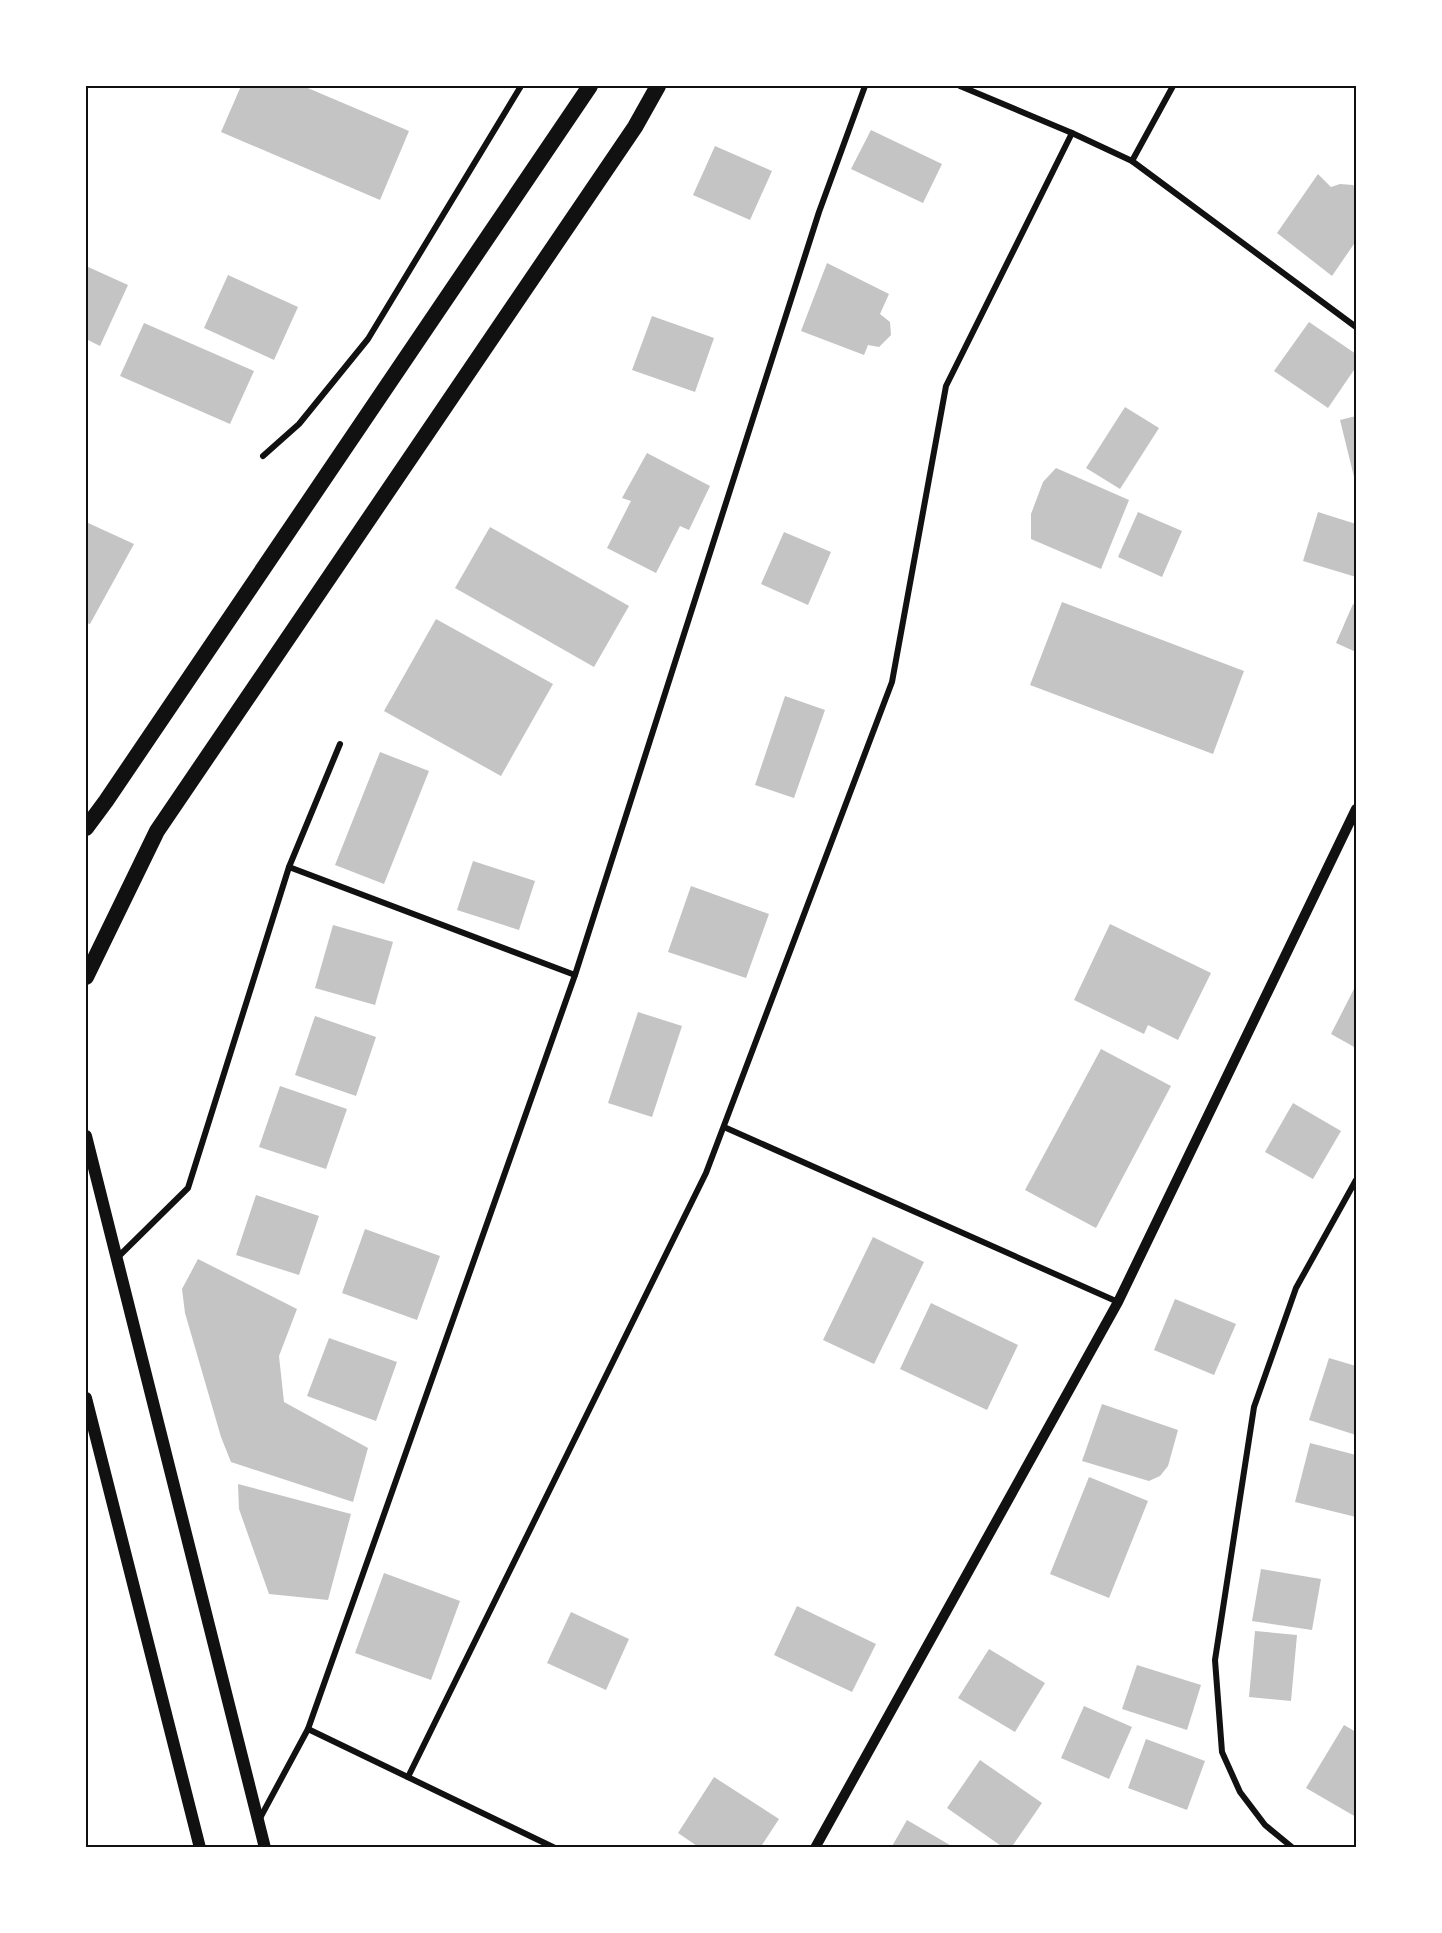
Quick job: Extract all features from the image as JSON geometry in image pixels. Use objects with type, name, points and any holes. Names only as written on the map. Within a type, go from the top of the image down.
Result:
[{"type":"highway","points":[[86,828],[590,86]]},
{"type":"highway","points":[[86,977],[157,831],[635,127],[658,86]]},
{"type":"main road","points":[[86,1136],[265,1848]]},
{"type":"main road","points":[[86,1398],[200,1848]]},
{"type":"street","points":[[262,456],[299,423],[368,339],[521,86]]},
{"type":"street","points":[[258,1821],[308,1729],[575,975],[815,223],[865,86]]},
{"type":"street","points":[[960,86],[1132,161],[1356,327]]},
{"type":"street","points":[[1132,161],[1173,86]]},
{"type":"street","points":[[408,1777],[706,1173],[892,682],[946,386],[1072,133]]},
{"type":"street","points":[[116,1258],[188,1188],[289,867],[340,744]]},
{"type":"street","points":[[815,1848],[1118,1302],[1356,809]]},
{"type":"street","points":[[289,867],[575,975]]},
{"type":"street","points":[[724,1126],[1118,1302]]},
{"type":"street","points":[[1293,1848],[1265,1825],[1240,1792],[1222,1752],[1215,1660],[1254,1407],[1296,1288],[1356,1180]]},
{"type":"street","points":[[308,1729],[555,1848]]},
{"type":"building","points":[[241,86],[303,86],[409,131],[380,200],[221,132]]},
{"type":"building","points":[[871,130],[942,164],[923,203],[851,169]]},
{"type":"building","points":[[715,146],[772,171],[750,220],[693,195]]},
{"type":"building","points":[[1318,174],[1331,187],[1340,184],[1353,185],[1356,189],[1356,241],[1332,276],[1277,233]]},
{"type":"building","points":[[827,263],[889,294],[880,314],[890,322],[891,335],[879,347],[868,345],[864,355],[801,331]]},
{"type":"building","points":[[86,266],[128,285],[100,346],[86,339]]},
{"type":"building","points":[[228,275],[298,307],[274,360],[204,328]]},
{"type":"building","points":[[652,316],[714,338],[695,392],[632,370]]},
{"type":"building","points":[[1309,322],[1356,354],[1356,367],[1328,408],[1274,371]]},
{"type":"building","points":[[144,323],[254,371],[230,424],[120,376]]},
{"type":"building","points":[[1125,407],[1159,428],[1120,489],[1086,468]]},
{"type":"building","points":[[1356,416],[1356,485],[1340,420]]},
{"type":"building","points":[[647,453],[710,486],[689,530],[680,526],[656,573],[607,548],[631,501],[622,498]]},
{"type":"building","points":[[1056,468],[1129,500],[1101,569],[1031,539],[1031,514],[1043,482]]},
{"type":"building","points":[[1138,512],[1182,531],[1162,577],[1118,557]]},
{"type":"building","points":[[1318,512],[1356,524],[1356,577],[1303,561]]},
{"type":"building","points":[[86,522],[134,544],[90,624],[86,623]]},
{"type":"building","points":[[490,527],[629,606],[594,667],[455,588]]},
{"type":"building","points":[[784,532],[831,552],[808,605],[761,584]]},
{"type":"building","points":[[1062,602],[1244,671],[1213,754],[1030,685]]},
{"type":"building","points":[[1353,604],[1356,605],[1356,652],[1336,643]]},
{"type":"building","points":[[436,619],[553,684],[501,776],[384,711]]},
{"type":"building","points":[[785,696],[825,710],[794,798],[755,785]]},
{"type":"building","points":[[380,752],[429,771],[384,884],[335,865]]},
{"type":"building","points":[[473,861],[535,881],[519,930],[457,910]]},
{"type":"building","points":[[691,886],[769,914],[746,978],[668,952]]},
{"type":"building","points":[[1110,924],[1211,973],[1178,1040],[1148,1025],[1144,1034],[1074,1000]]},
{"type":"building","points":[[333,925],[393,942],[375,1005],[315,988]]},
{"type":"building","points":[[1356,985],[1356,1048],[1331,1034]]},
{"type":"building","points":[[638,1012],[682,1026],[652,1117],[608,1103]]},
{"type":"building","points":[[315,1016],[376,1037],[356,1096],[295,1075]]},
{"type":"building","points":[[1101,1049],[1171,1086],[1096,1228],[1025,1190]]},
{"type":"building","points":[[280,1086],[347,1109],[326,1169],[259,1147]]},
{"type":"building","points":[[1293,1103],[1341,1131],[1313,1179],[1265,1152]]},
{"type":"building","points":[[256,1195],[319,1216],[299,1275],[236,1255]]},
{"type":"building","points":[[365,1229],[440,1256],[417,1320],[342,1293]]},
{"type":"building","points":[[873,1237],[924,1262],[874,1364],[823,1340]]},
{"type":"building","points":[[198,1259],[297,1309],[279,1356],[284,1402],[368,1448],[353,1502],[231,1462],[221,1437],[185,1313],[182,1289]]},
{"type":"building","points":[[1175,1299],[1236,1324],[1214,1375],[1154,1350]]},
{"type":"building","points":[[931,1303],[1018,1345],[987,1410],[900,1369]]},
{"type":"building","points":[[329,1338],[397,1362],[376,1421],[307,1396]]},
{"type":"building","points":[[1329,1358],[1356,1366],[1356,1435],[1309,1420]]},
{"type":"building","points":[[1102,1404],[1178,1430],[1168,1466],[1160,1476],[1149,1481],[1082,1461]]},
{"type":"building","points":[[1310,1443],[1356,1455],[1356,1517],[1295,1502]]},
{"type":"building","points":[[1089,1477],[1148,1501],[1109,1598],[1050,1574]]},
{"type":"building","points":[[238,1484],[351,1514],[328,1600],[269,1594],[239,1509]]},
{"type":"building","points":[[1261,1569],[1321,1579],[1312,1630],[1252,1621]]},
{"type":"building","points":[[384,1573],[460,1601],[431,1680],[355,1653]]},
{"type":"building","points":[[797,1606],[876,1644],[852,1692],[774,1655]]},
{"type":"building","points":[[571,1612],[629,1639],[606,1690],[547,1663]]},
{"type":"building","points":[[1255,1631],[1297,1635],[1291,1701],[1249,1697]]},
{"type":"building","points":[[989,1649],[1045,1683],[1015,1732],[958,1698]]},
{"type":"building","points":[[1137,1665],[1201,1685],[1187,1730],[1122,1709]]},
{"type":"building","points":[[1084,1706],[1132,1727],[1109,1779],[1061,1758]]},
{"type":"building","points":[[1344,1725],[1356,1732],[1356,1817],[1306,1788]]},
{"type":"building","points":[[1146,1739],[1205,1761],[1187,1810],[1128,1788]]},
{"type":"building","points":[[980,1760],[1042,1803],[1011,1848],[1004,1848],[947,1808]]},
{"type":"building","points":[[714,1777],[779,1819],[760,1848],[700,1848],[678,1833]]},
{"type":"building","points":[[907,1820],[955,1848],[891,1848]]}]
